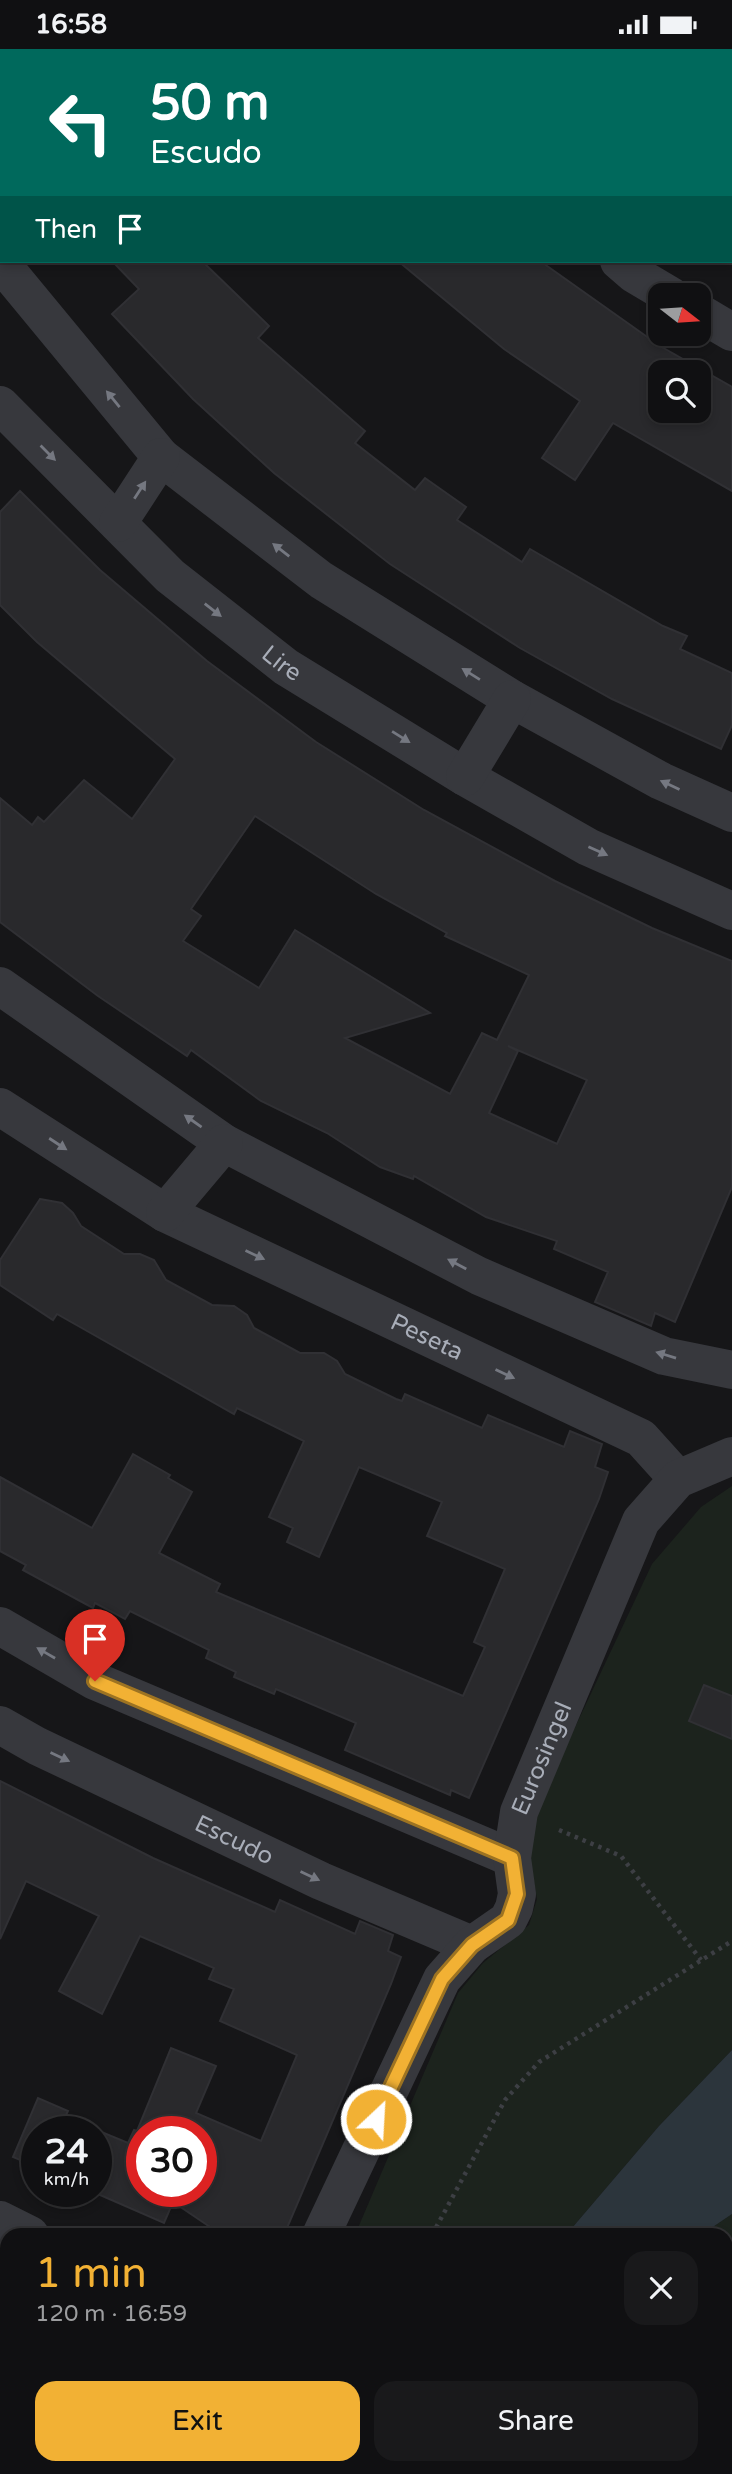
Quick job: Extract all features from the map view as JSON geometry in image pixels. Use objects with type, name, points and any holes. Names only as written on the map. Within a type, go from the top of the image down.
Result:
[{"type":"street","points":[[1,263],[161,457],[321,580],[512,699],[661,781],[732,813]]},
{"type":"street","points":[[622,263],[652,283]]},
{"type":"street","points":[[711,320],[732,332]]},
{"type":"street","name":"Lire","points":[[0,405],[170,576],[286,667],[465,777],[588,847],[732,911]]},
{"type":"street","points":[[118,523],[161,457]]},
{"type":"street","points":[[465,777],[512,699]]},
{"type":"street","points":[[0,986],[224,1143],[479,1276],[664,1356],[732,1370]]},
{"type":"street","name":"Peseta","points":[[0,1107],[165,1213],[641,1438],[678,1479]]},
{"type":"street","points":[[165,1213],[224,1143]]},
{"type":"street","name":"Eurosingel","points":[[324,2228],[442,1979],[472,1945],[497,1930],[514,1908],[517,1894],[512,1858],[519,1812],[641,1521],[678,1479],[732,1455]]},
{"type":"street","points":[[0,1626],[95,1681],[512,1858]]},
{"type":"street","name":"Escudo","points":[[0,1725],[37,1746],[321,1881],[472,1945]]},
{"type":"street","points":[[0,2220],[16,2228]]},
{"type":"path","points":[[519,1812],[621,1856],[701,1960]]},
{"type":"path","points":[[436,2228],[505,2100],[539,2062],[732,1941]]},
{"type":"shaded area","points":[[732,1486],[732,2050],[659,2126],[572,2228],[358,2228],[458,1993],[483,1963],[529,1925],[537,1899],[530,1858],[537,1808],[652,1564],[701,1507]]},
{"type":"shaded area","points":[[732,2050],[732,2214],[711,2228],[572,2228],[659,2126]]},
{"type":"shaded area","points":[[732,2214],[732,2228],[711,2228]]},
{"type":"building","points":[[114,263],[204,263],[269,326],[258,338],[365,431],[355,443],[415,490],[425,478],[466,507],[457,520],[522,562],[530,549],[663,626],[687,636],[680,649],[732,673],[732,725],[721,749],[612,699],[520,648],[390,564],[274,473],[193,399],[112,314],[139,289]]},
{"type":"building","points":[[400,263],[543,263],[648,338],[648,347],[662,347],[685,360],[648,360],[648,423],[711,423],[711,375],[732,387],[732,491],[613,423],[575,480],[542,458],[580,401],[504,349]]},
{"type":"building","points":[[20,491],[100,570],[207,661],[316,742],[424,810],[555,881],[652,928],[732,961],[732,1187],[675,1322],[655,1313],[651,1326],[595,1302],[608,1272],[554,1249],[557,1241],[486,1217],[414,1176],[413,1179],[380,1167],[327,1133],[261,1101],[191,1050],[187,1056],[98,996],[0,922],[0,798],[32,825],[38,817],[44,822],[84,780],[132,819],[175,759],[37,642],[0,605],[0,512]],"holes":[[[255,816],[376,894],[447,933],[445,936],[529,975],[497,1040],[482,1033],[450,1094],[345,1038],[430,1013],[295,930],[259,988],[183,941],[201,916],[191,909]],[[508,1046],[587,1080],[557,1144],[489,1113],[518,1051]]]},
{"type":"building","points":[[40,1199],[62,1203],[73,1213],[81,1226],[124,1254],[140,1254],[154,1260],[166,1280],[212,1305],[234,1306],[247,1315],[254,1328],[300,1353],[324,1353],[337,1361],[345,1374],[396,1399],[402,1401],[405,1394],[482,1428],[488,1415],[564,1447],[570,1431],[602,1444],[595,1467],[608,1472],[599,1499],[469,1798],[451,1790],[450,1795],[345,1750],[356,1723],[276,1689],[274,1694],[234,1677],[236,1672],[206,1658],[209,1650],[130,1611],[125,1619],[95,1603],[93,1608],[23,1570],[26,1565],[0,1551],[0,1477],[92,1528],[133,1454],[170,1475],[168,1478],[192,1492],[159,1553],[220,1584],[216,1592],[463,1696],[485,1647],[474,1642],[505,1569],[427,1536],[442,1502],[359,1467],[319,1557],[287,1542],[293,1528],[269,1517],[304,1441],[237,1408],[234,1414],[57,1314],[53,1320],[0,1285],[0,1260]]},
{"type":"building","points":[[704,1685],[732,1696],[732,1739],[689,1721]]},
{"type":"building","points":[[0,1781],[153,1858],[275,1912],[280,1900],[355,1934],[360,1921],[393,1935],[388,1951],[401,1957],[287,2228],[212,2228],[180,2207],[217,2207],[217,2122],[261,2141],[297,2055],[220,2021],[234,1989],[209,1979],[214,1968],[140,1936],[102,2014],[59,1991],[99,1916],[26,1881],[0,1939]]},
{"type":"building","points":[[171,2048],[216,2066],[196,2113],[203,2116],[143,2116]]},
{"type":"building","points":[[38,2098],[68,2111],[66,2116],[30,2116]]},
{"type":"building","points":[[112,2136],[126,2142],[126,2206],[112,2200]]},
{"type":"building","points":[[21,2138],[21,2160],[13,2157]]},
{"type":"building","points":[[128,2207],[171,2207],[164,2223]]},
{"type":"route","points":[[95,1681],[512,1858],[517,1894],[508,1920],[472,1945],[442,1979],[376,2119]]}]
